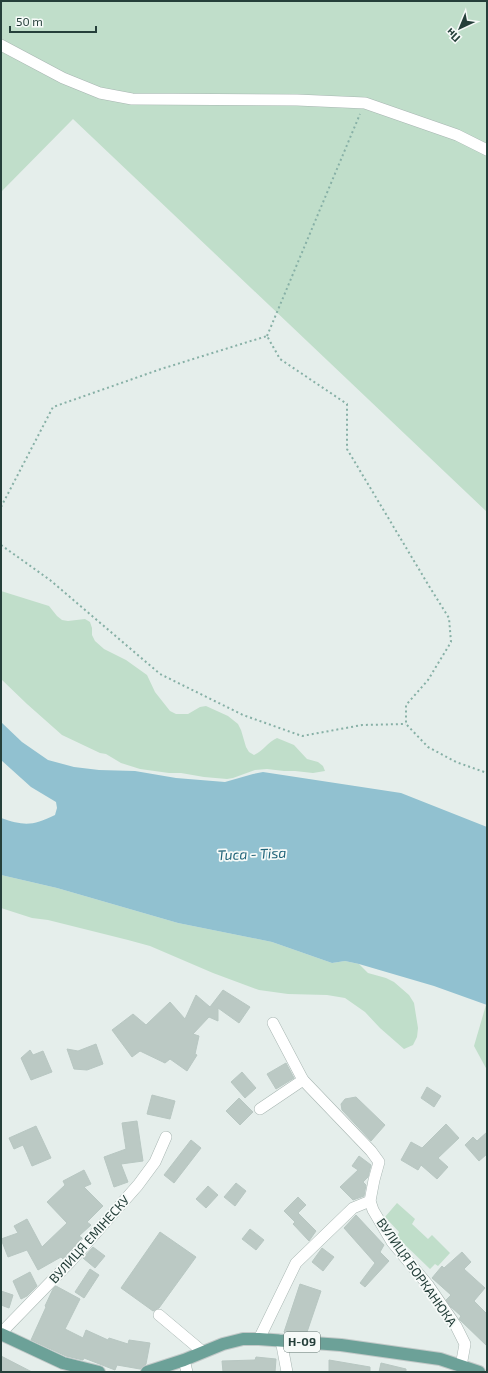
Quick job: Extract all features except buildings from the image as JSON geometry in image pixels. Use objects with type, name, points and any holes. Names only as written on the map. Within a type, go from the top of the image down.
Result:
[{"type":"main road","points":[[1,1333],[63,1364],[99,1372]]},
{"type":"main road","name":"Н-09","points":[[148,1372],[185,1366],[203,1352],[223,1344],[243,1340],[259,1339],[341,1345],[440,1359],[479,1372]]},
{"type":"street","points":[[1,45],[64,78],[100,93],[132,99],[297,100],[365,103],[457,135],[487,150]]},
{"type":"street","points":[[259,1339],[296,1263],[353,1208],[370,1202],[379,1162],[371,1151],[303,1080],[273,1023]]},
{"type":"street","points":[[260,1109],[303,1080]]},
{"type":"street","name":"ВУЛИЦЯ ЕМІНЕСКУ","points":[[1,1333],[70,1262],[138,1185],[155,1162],[166,1137]]},
{"type":"street","name":"ВУЛИЦЯ БОРКАНЮКА","points":[[370,1202],[392,1242],[428,1285],[456,1326],[465,1344],[461,1366]]},
{"type":"street","points":[[159,1315],[203,1352]]},
{"type":"street","points":[[281,1340],[287,1372]]},
{"type":"path","points":[[1,507],[53,407],[162,369],[267,336],[365,103]]},
{"type":"path","points":[[267,336],[280,359],[347,404],[348,449],[449,618],[451,642],[428,680],[406,705],[406,724],[428,746],[456,762],[487,773]]},
{"type":"path","points":[[1,545],[50,580],[160,674],[243,715],[302,736],[362,725],[406,724]]},
{"type":"green space","points":[[1,1],[487,1],[487,512],[73,119],[1,192]]},
{"type":"green space","points":[[1,591],[49,606],[62,620],[68,621],[85,619],[90,622],[92,635],[95,641],[104,649],[126,660],[147,675],[155,692],[170,711],[176,714],[188,714],[200,707],[206,706],[228,716],[238,724],[246,747],[249,752],[254,755],[277,738],[294,745],[307,759],[318,762],[323,766],[325,771],[313,773],[267,769],[255,770],[227,779],[181,773],[169,773],[140,769],[121,763],[106,754],[100,753],[62,735],[1,679]]},
{"type":"green space","points":[[1,875],[57,888],[178,923],[272,942],[332,963],[345,961],[359,964],[368,973],[394,982],[409,995],[414,1003],[418,1028],[417,1037],[413,1045],[404,1049],[380,1028],[365,1012],[345,998],[327,995],[288,994],[259,990],[213,973],[150,946],[48,920],[32,918],[1,908]]},
{"type":"green space","points":[[487,1005],[487,1070],[474,1046]]},
{"type":"green space","points":[[397,1203],[415,1219],[412,1224],[428,1239],[432,1235],[450,1253],[438,1266],[435,1264],[430,1269],[397,1237],[399,1232],[385,1217]]},
{"type":"water","name":"Тиса - Tisa","points":[[1,722],[22,742],[48,760],[74,767],[99,770],[135,771],[176,778],[225,782],[263,772],[401,793],[487,827],[487,1005],[434,986],[359,964],[345,961],[332,963],[272,942],[178,923],[57,888],[1,875],[1,818],[28,824],[34,823],[55,815],[57,808],[56,802],[31,787],[1,760]]}]
